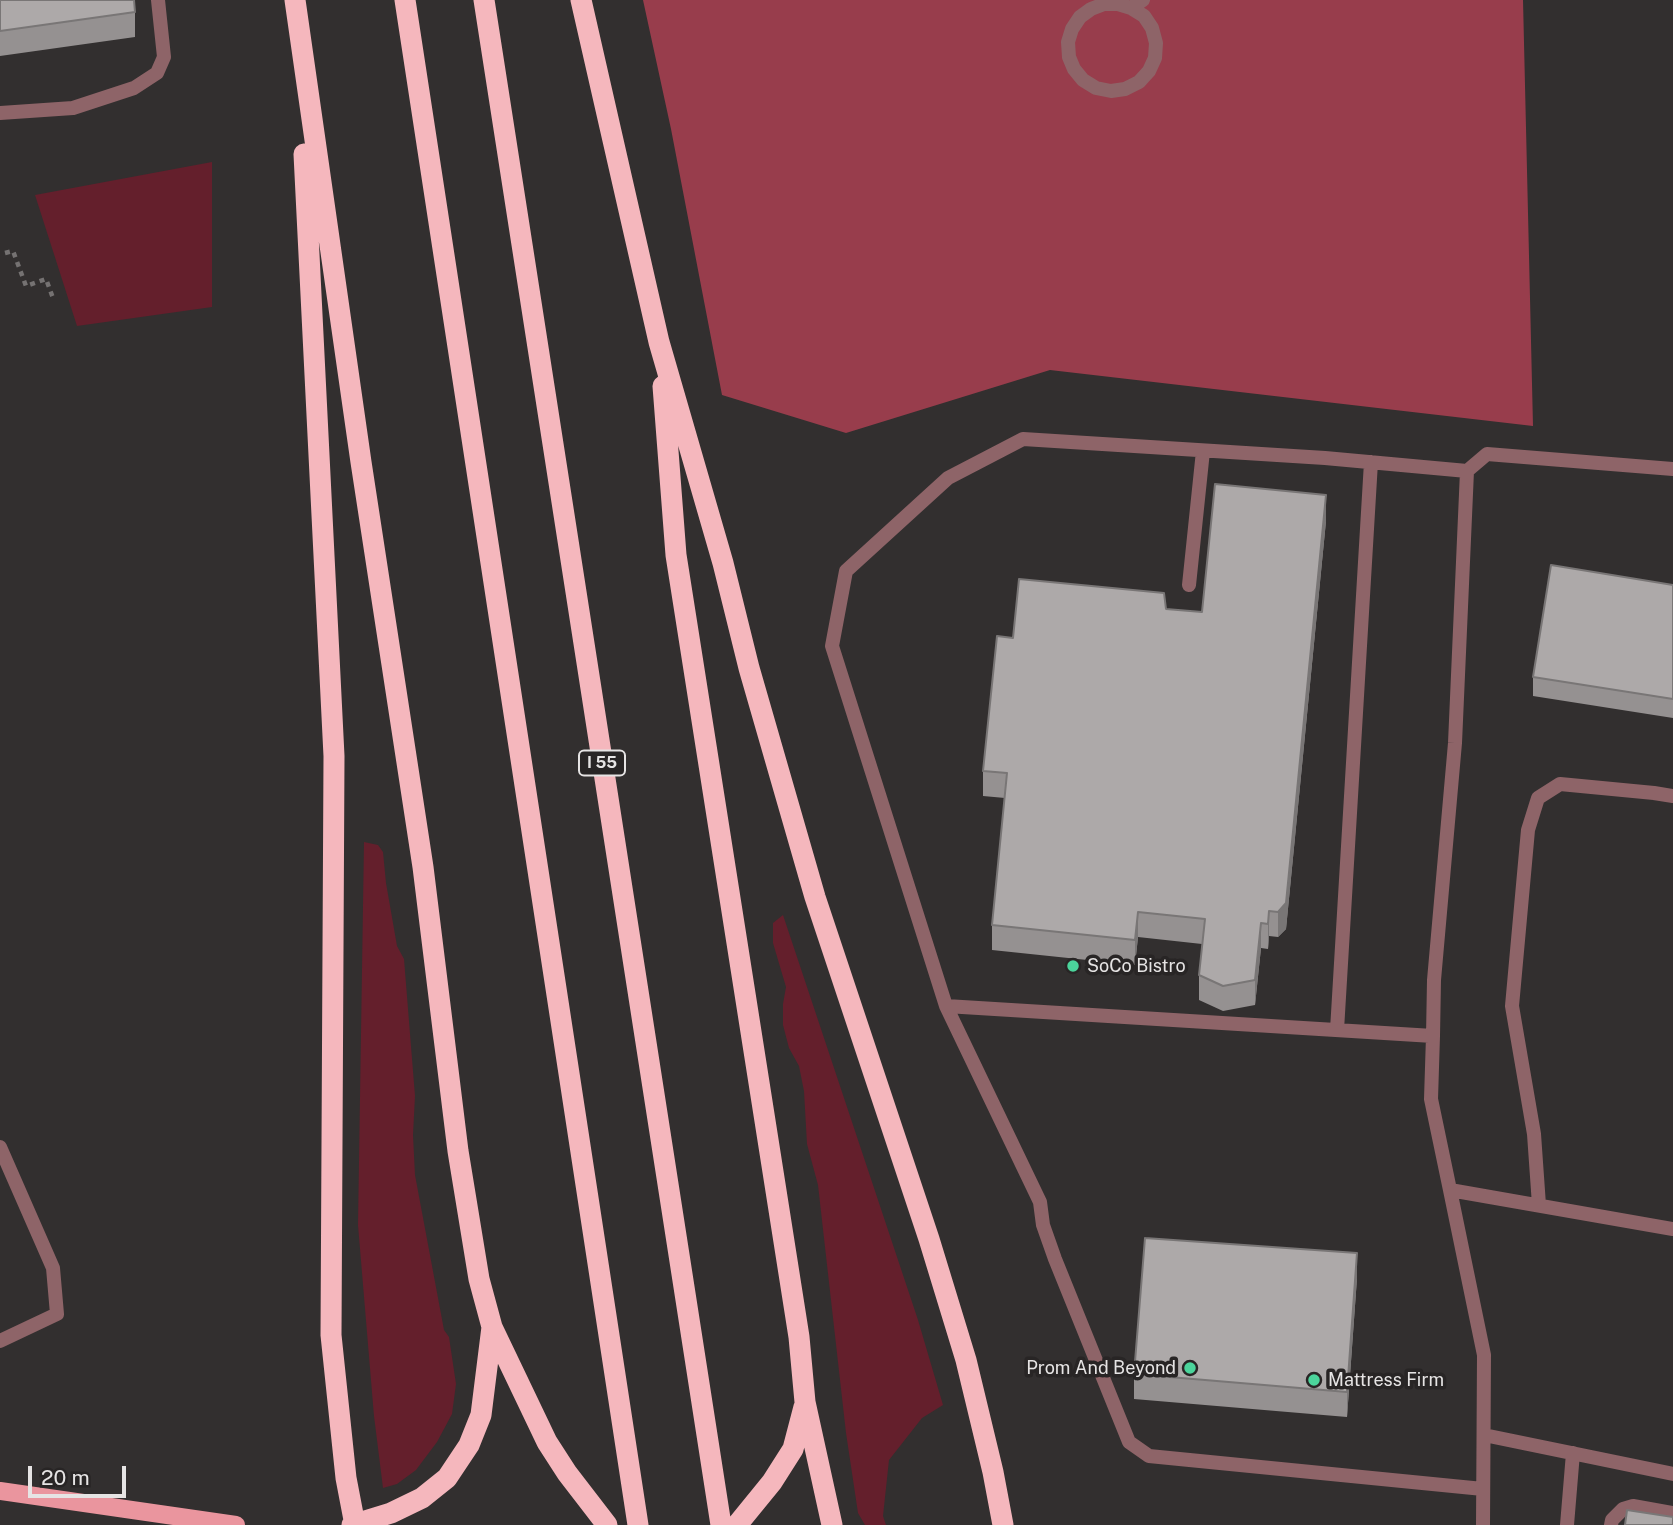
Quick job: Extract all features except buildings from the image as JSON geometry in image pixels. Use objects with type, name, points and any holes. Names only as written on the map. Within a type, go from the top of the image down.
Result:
[{"type":"highway","points":[[295,0],[361,462],[423,867],[458,1152],[479,1279],[492,1327],[547,1442],[565,1471],[607,1525]]},
{"type":"highway","points":[[405,0],[638,1525]]},
{"type":"highway","name":"I 55","points":[[484,0],[721,1525]]},
{"type":"highway","points":[[581,0],[659,342],[723,563],[749,668],[815,897],[929,1239],[966,1360],[1003,1525]]},
{"type":"highway","points":[[298,23],[334,756],[331,1335],[346,1478],[354,1525],[391,1513],[422,1498],[447,1478],[469,1445],[481,1415],[492,1327]]},
{"type":"highway","points":[[659,342],[676,555],[799,1337],[805,1402],[832,1525]]},
{"type":"highway","points":[[737,1525],[772,1482],[793,1449],[805,1402]]},
{"type":"main road","points":[[0,1490],[236,1525]]},
{"type":"street","points":[[0,113],[73,108],[134,88],[157,74],[164,57],[158,0]]},
{"type":"street","points":[[1111,4],[1137,4],[1152,28],[1156,43],[1152,65],[1139,82],[1125,89],[1111,91],[1096,88],[1083,80],[1069,57],[1068,43],[1072,29],[1080,17],[1091,9],[1111,4]]},
{"type":"street","points":[[1483,1489],[1149,1456],[1129,1442],[1055,1259],[1043,1225],[1040,1202],[946,1006],[832,646],[846,571],[948,478],[1023,439],[1467,471],[1487,454],[1673,469]]},
{"type":"street","points":[[1189,585],[1203,451]]},
{"type":"street","points":[[1337,1030],[1371,462]]},
{"type":"street","points":[[1467,471],[1455,743],[1434,980],[1431,1099],[1484,1355],[1483,1525]]},
{"type":"street","points":[[1539,1205],[1534,1134],[1512,1006],[1528,830],[1538,797],[1560,784],[1673,796]]},
{"type":"street","points":[[946,1006],[1433,1036]]},
{"type":"street","points":[[0,1147],[53,1268],[57,1314],[0,1340]]},
{"type":"street","points":[[1450,1190],[1673,1229]]},
{"type":"street","points":[[1484,1435],[1673,1474]]},
{"type":"street","points":[[1567,1525],[1573,1453]]},
{"type":"street","points":[[1611,1525],[1612,1520],[1623,1509],[1633,1506],[1673,1513]]},
{"type":"path","points":[[5,253],[13,251],[26,286],[46,279],[53,298]]},
{"type":"shaded area","points":[[643,0],[1523,0],[1533,426],[1050,370],[846,433],[722,395],[671,129]]},
{"type":"shaded area","points":[[212,162],[212,307],[77,326],[35,195]]},
{"type":"shaded area","points":[[364,842],[378,845],[383,852],[397,946],[404,959],[415,1096],[415,1175],[444,1330],[449,1337],[456,1384],[452,1414],[437,1442],[416,1470],[397,1484],[383,1488],[374,1416],[358,1225]]},
{"type":"shaded area","points":[[783,915],[918,1320],[943,1405],[922,1418],[889,1460],[883,1516],[886,1525],[865,1525],[858,1513],[846,1433],[818,1185],[807,1144],[804,1091],[799,1066],[789,1048],[783,1025],[786,987],[773,943],[773,923]]},
{"type":"place","name":"SoCo Bistro","points":[[1073,966]]},
{"type":"place","name":"Prom And Beyond","points":[[1190,1368]]},
{"type":"place","name":"Mattress Firm","points":[[1314,1380]]}]
